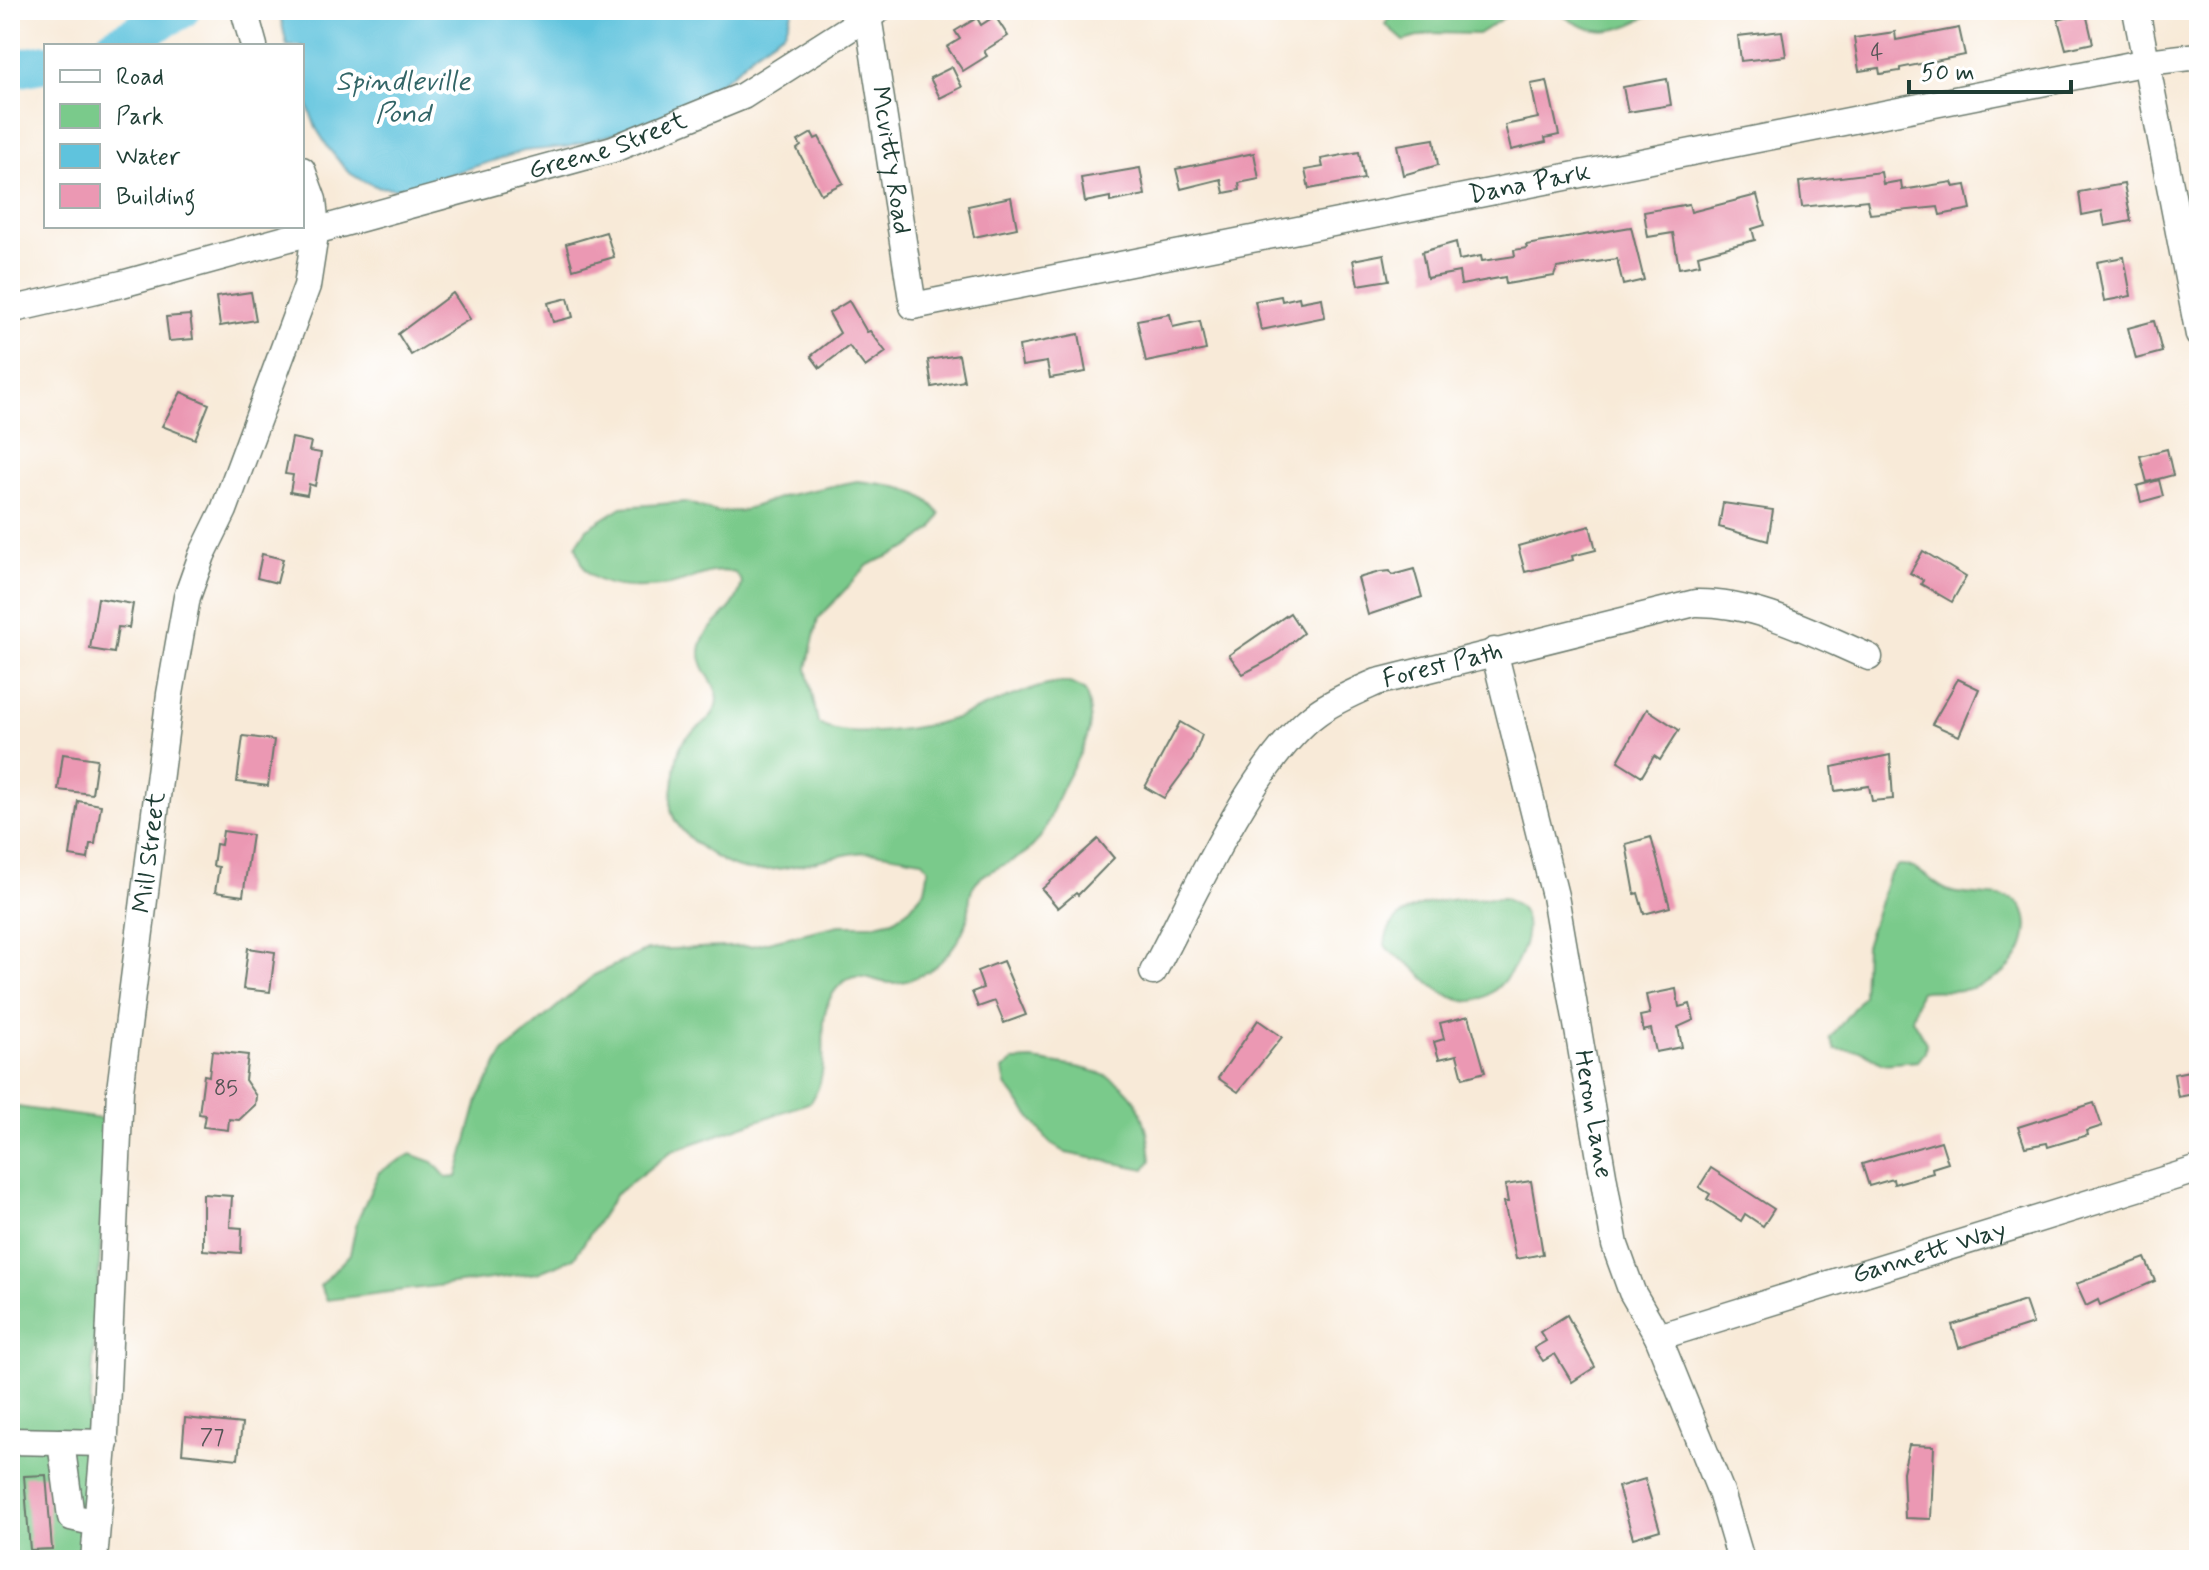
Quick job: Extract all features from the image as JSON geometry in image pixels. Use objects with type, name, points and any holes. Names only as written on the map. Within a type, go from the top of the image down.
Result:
[{"type":"street","points":[[244,10],[253,44]]},
{"type":"street","points":[[2136,10],[2199,335]]},
{"type":"street","name":"Greene Street","points":[[10,310],[135,281],[316,228],[494,184],[657,133],[743,96],[873,13]]},
{"type":"street","name":"Mcvitty Road","points":[[873,13],[913,306]]},
{"type":"street","name":"Dana Park","points":[[913,306],[2147,62],[2199,56]]},
{"type":"street","name":"Mill Street","points":[[94,1560],[105,1443],[120,1090],[170,694],[187,597],[202,555],[224,510],[303,298],[316,228],[313,200],[304,175]]},
{"type":"street","name":"Forest Path","points":[[1153,972],[1240,811],[1294,734],[1317,713],[1377,682],[1673,608],[1713,603],[1787,621],[1869,657]]},
{"type":"street","name":"Heron Lane","points":[[1494,651],[1555,896],[1615,1245],[1632,1292],[1658,1337],[1721,1492],[1741,1560]]},
{"type":"street","name":"Gannett Way","points":[[1658,1337],[2199,1169]]},
{"type":"street","points":[[10,1441],[105,1443]]},
{"type":"street","points":[[61,1442],[71,1517],[97,1523]]},
{"type":"green space","points":[[1393,10],[1516,10],[1478,34],[1432,33],[1404,41],[1385,24]]},
{"type":"green space","points":[[1556,10],[1657,10],[1631,25],[1606,31],[1582,26]]},
{"type":"green space","points":[[857,481],[914,493],[924,498],[940,515],[932,529],[908,548],[868,565],[818,619],[807,668],[818,723],[846,732],[905,729],[956,718],[1044,686],[1057,683],[1075,685],[1085,691],[1090,721],[1088,734],[1040,837],[1024,854],[985,874],[974,885],[962,933],[932,969],[897,983],[854,977],[841,984],[831,996],[826,1010],[822,1071],[811,1102],[672,1151],[616,1194],[574,1258],[537,1273],[327,1300],[320,1286],[350,1254],[357,1221],[379,1172],[411,1154],[433,1162],[447,1178],[457,1177],[479,1097],[504,1052],[594,975],[647,950],[751,946],[839,925],[872,925],[893,920],[910,908],[925,890],[929,869],[922,860],[864,852],[776,869],[748,870],[726,863],[691,839],[674,819],[671,809],[677,758],[682,743],[716,708],[715,687],[701,660],[702,642],[733,604],[742,582],[735,573],[718,571],[669,585],[613,585],[593,577],[586,570],[576,546],[587,529],[622,507],[686,502],[716,512],[741,511],[784,496]]},
{"type":"green space","points":[[1898,865],[1914,868],[1938,886],[1952,892],[2014,900],[2024,911],[2027,926],[2015,961],[1997,977],[1962,990],[1919,992],[1912,1019],[1926,1043],[1925,1052],[1918,1061],[1882,1064],[1862,1051],[1835,1049],[1830,1038],[1863,996],[1865,946],[1888,877]]},
{"type":"green space","points":[[1504,898],[1520,908],[1526,920],[1526,934],[1522,950],[1504,980],[1479,999],[1466,1001],[1444,993],[1385,945],[1389,928],[1400,916],[1414,908],[1451,900]]},
{"type":"green space","points":[[1032,1060],[1100,1073],[1130,1093],[1147,1131],[1151,1160],[1145,1169],[1066,1153],[1051,1144],[1006,1085],[1003,1070],[1013,1061]]},
{"type":"green space","points":[[10,1106],[109,1120],[80,1560],[10,1560]]},
{"type":"water","name":"Spindleville Pond","points":[[279,10],[793,10],[785,31],[755,52],[732,74],[664,120],[567,147],[524,151],[404,189],[378,187],[363,181],[348,172],[329,149],[316,128],[304,95],[304,44],[287,44]]},
{"type":"building","points":[[2086,13],[2093,43],[2066,49],[2058,20]]},
{"type":"building","points":[[995,16],[1008,36],[984,51],[987,56],[963,71],[947,47],[960,39],[955,31],[977,18],[981,25]]},
{"type":"building","points":[[1959,28],[1965,55],[1900,68],[1900,71],[1880,74],[1879,68],[1859,71],[1854,38],[1895,32],[1896,40]]},
{"type":"building","points":[[1782,31],[1786,56],[1741,61],[1738,36]]},
{"type":"building","points":[[952,67],[962,87],[940,98],[930,78]]},
{"type":"building","points":[[1667,79],[1671,105],[1628,112],[1623,87]]},
{"type":"building","points":[[1547,81],[1559,135],[1545,138],[1546,142],[1511,150],[1505,125],[1538,118],[1531,84]]},
{"type":"building","points":[[812,133],[815,139],[819,137],[843,183],[821,194],[797,149],[801,146],[798,141]]},
{"type":"building","points":[[1434,139],[1438,165],[1403,175],[1397,145]]},
{"type":"building","points":[[1359,152],[1364,179],[1309,189],[1305,170],[1323,167],[1321,159]]},
{"type":"building","points":[[1254,153],[1259,179],[1239,183],[1240,190],[1224,193],[1221,179],[1181,189],[1176,169]]},
{"type":"building","points":[[1140,168],[1145,195],[1110,202],[1110,197],[1085,202],[1081,178]]},
{"type":"building","points":[[1881,172],[1883,184],[1901,181],[1902,190],[1952,182],[1954,187],[1966,185],[1971,209],[1940,215],[1938,207],[1870,214],[1867,200],[1802,207],[1799,182]]},
{"type":"building","points":[[2124,184],[2131,221],[2105,226],[2102,211],[2082,215],[2079,192]]},
{"type":"building","points":[[1757,195],[1765,225],[1752,229],[1755,240],[1698,255],[1700,264],[1679,268],[1673,233],[1648,237],[1644,212],[1689,204],[1691,212]]},
{"type":"building","points":[[1011,197],[1017,228],[974,237],[968,206]]},
{"type":"building","points":[[1631,227],[1644,280],[1623,285],[1617,259],[1557,268],[1554,276],[1506,284],[1505,277],[1461,285],[1459,272],[1427,278],[1422,252],[1456,242],[1459,260],[1481,256],[1482,261],[1515,256],[1514,250],[1527,248],[1526,245]]},
{"type":"building","points":[[606,232],[614,257],[573,269],[566,244]]},
{"type":"building","points":[[1384,254],[1389,280],[1358,285],[1353,260]]},
{"type":"building","points":[[2124,257],[2131,296],[2104,301],[2097,262]]},
{"type":"building","points":[[251,292],[256,320],[220,326],[216,297]]},
{"type":"building","points":[[453,293],[470,319],[411,355],[398,334]]},
{"type":"building","points":[[1281,296],[1282,301],[1299,297],[1300,302],[1322,298],[1325,317],[1261,330],[1255,301]]},
{"type":"building","points":[[568,298],[573,317],[553,322],[548,303]]},
{"type":"building","points":[[849,301],[867,332],[870,331],[886,352],[865,367],[849,346],[820,368],[811,356],[840,333],[829,313]]},
{"type":"building","points":[[1170,314],[1173,327],[1200,321],[1206,350],[1146,362],[1137,320]]},
{"type":"building","points":[[190,315],[193,339],[169,341],[166,317]]},
{"type":"building","points":[[2154,321],[2162,352],[2136,359],[2128,328]]},
{"type":"building","points":[[1079,334],[1086,372],[1050,378],[1047,362],[1022,366],[1019,346]]},
{"type":"building","points":[[959,355],[964,381],[932,387],[928,360]]},
{"type":"building","points":[[181,392],[209,404],[195,439],[162,426]]},
{"type":"building","points":[[292,438],[311,442],[309,451],[321,453],[315,486],[309,484],[307,495],[290,492],[293,475],[285,474]]},
{"type":"building","points":[[2167,449],[2173,475],[2147,482],[2140,456]]},
{"type":"building","points":[[2159,480],[2163,496],[2141,502],[2137,486]]},
{"type":"building","points":[[1723,503],[1773,510],[1768,541],[1719,527]]},
{"type":"building","points":[[1590,526],[1596,550],[1572,556],[1573,560],[1525,572],[1518,546]]},
{"type":"building","points":[[1923,551],[1966,577],[1952,602],[1921,584],[1923,580],[1910,573]]},
{"type":"building","points":[[262,554],[283,559],[277,583],[257,578]]},
{"type":"building","points":[[1414,569],[1422,597],[1368,615],[1358,578],[1390,571],[1392,575]]},
{"type":"building","points":[[98,598],[133,604],[129,628],[118,627],[114,653],[90,649]]},
{"type":"building","points":[[1290,613],[1303,633],[1273,658],[1243,674],[1229,655]]},
{"type":"building","points":[[1958,679],[1979,689],[1959,736],[1932,724]]},
{"type":"building","points":[[1647,709],[1679,730],[1660,760],[1654,756],[1642,776],[1618,761]]},
{"type":"building","points":[[1180,722],[1202,735],[1193,759],[1164,798],[1145,787]]},
{"type":"building","points":[[243,736],[274,740],[268,786],[237,782]]},
{"type":"building","points":[[63,754],[97,759],[92,794],[58,790]]},
{"type":"building","points":[[1890,755],[1893,799],[1872,801],[1869,786],[1835,791],[1832,767]]},
{"type":"building","points":[[78,801],[101,805],[95,844],[90,844],[88,859],[70,856]]},
{"type":"building","points":[[223,831],[252,835],[243,896],[215,892],[219,867],[213,866],[216,844],[221,845]]},
{"type":"building","points":[[1651,837],[1670,907],[1644,914],[1638,893],[1635,894],[1626,844]]},
{"type":"building","points":[[1098,839],[1114,858],[1078,895],[1076,893],[1058,908],[1042,889]]},
{"type":"building","points":[[248,948],[275,952],[270,992],[243,989]]},
{"type":"building","points":[[1003,961],[1026,1015],[1004,1023],[995,1001],[978,1007],[972,992],[983,988],[977,971]]},
{"type":"building","points":[[1676,989],[1679,1007],[1690,1004],[1694,1020],[1678,1027],[1682,1047],[1656,1052],[1651,1029],[1643,1031],[1640,1016],[1650,1014],[1646,995]]},
{"type":"building","points":[[1469,1016],[1485,1072],[1463,1078],[1457,1055],[1439,1059],[1434,1042],[1444,1039],[1440,1023]]},
{"type":"building","points":[[1258,1020],[1282,1037],[1238,1092],[1218,1078]]},
{"type":"building","points":[[212,1051],[248,1055],[245,1080],[256,1096],[255,1105],[239,1120],[229,1119],[228,1130],[203,1127],[205,1115],[199,1114],[204,1075],[209,1076]]},
{"type":"building","points":[[2199,1069],[2199,1093],[2178,1097],[2174,1074]]},
{"type":"building","points":[[2094,1103],[2102,1126],[2087,1131],[2088,1135],[2048,1147],[2047,1143],[2025,1147],[2018,1127]]},
{"type":"building","points":[[1941,1141],[1948,1163],[1932,1168],[1933,1173],[1894,1184],[1893,1179],[1869,1186],[1862,1164]]},
{"type":"building","points":[[1711,1168],[1774,1209],[1763,1226],[1745,1214],[1741,1221],[1707,1199],[1710,1194],[1699,1187]]},
{"type":"building","points":[[1531,1181],[1543,1254],[1516,1259],[1504,1202],[1508,1202],[1505,1185]]},
{"type":"building","points":[[203,1194],[232,1196],[230,1227],[242,1228],[241,1253],[203,1250]]},
{"type":"building","points":[[2145,1258],[2155,1281],[2100,1305],[2098,1300],[2086,1306],[2076,1284]]},
{"type":"building","points":[[2025,1301],[2033,1324],[1959,1348],[1952,1325]]},
{"type":"building","points":[[1567,1315],[1595,1367],[1572,1382],[1555,1354],[1543,1361],[1534,1348],[1546,1341],[1540,1332]]},
{"type":"building","points":[[185,1418],[242,1424],[238,1459],[182,1453]]},
{"type":"building","points":[[1909,1445],[1934,1446],[1931,1519],[1905,1518],[1903,1472]]},
{"type":"building","points":[[46,1475],[52,1549],[30,1550],[24,1476]]},
{"type":"building","points":[[1645,1479],[1660,1530],[1633,1538],[1618,1487]]},
{"type":"waterway","points":[[118,44],[181,10]]},
{"type":"waterway","points":[[10,70],[44,63]]}]
